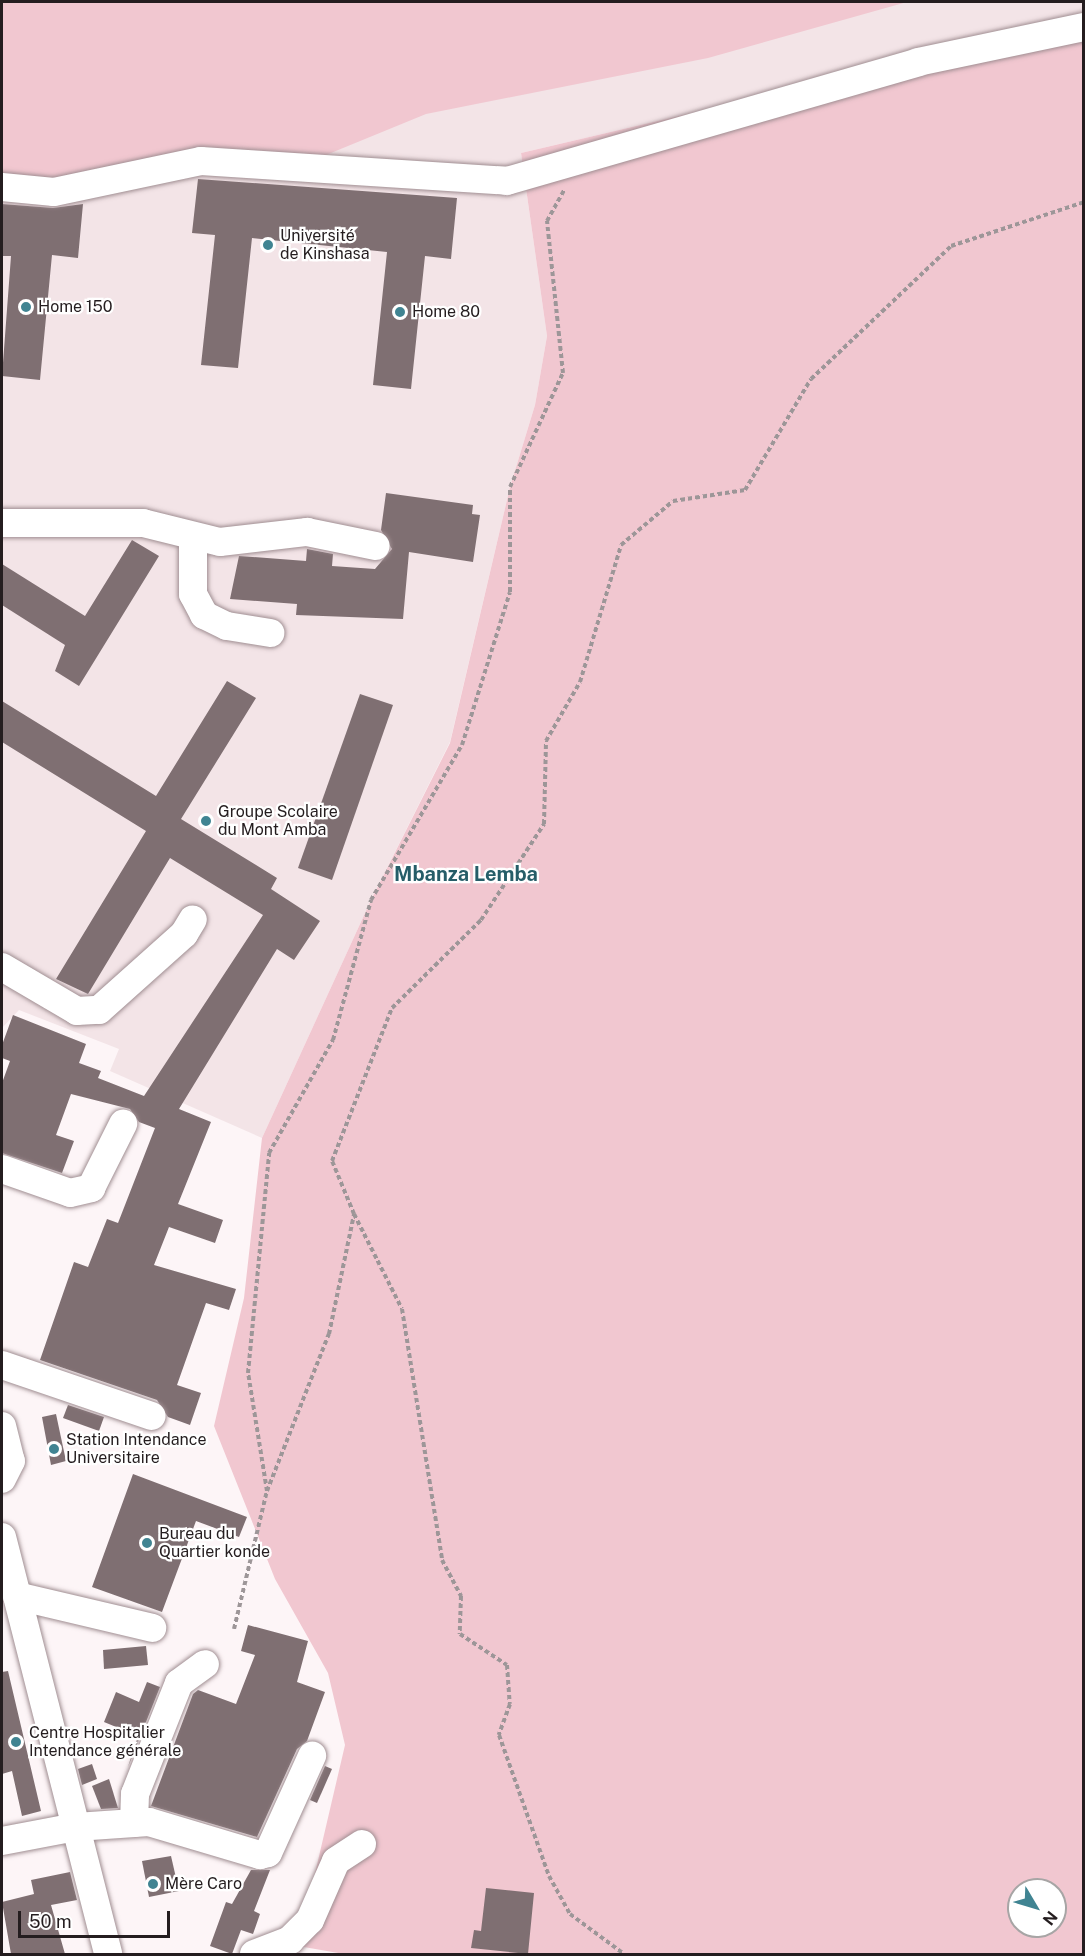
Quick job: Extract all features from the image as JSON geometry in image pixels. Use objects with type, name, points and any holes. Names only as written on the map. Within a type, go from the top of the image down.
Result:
[{"type":"street","points":[[2,187],[54,192],[201,161],[484,182],[580,162],[918,62],[1083,27]]},
{"type":"street","points":[[2,523],[143,523],[193,539],[307,532],[376,546]]},
{"type":"street","points":[[193,539],[193,594],[204,615],[227,626],[270,633]]},
{"type":"street","points":[[2,967],[77,1011],[99,1010],[184,934],[193,919]]},
{"type":"street","points":[[2,1169],[70,1193],[90,1188],[123,1124]]},
{"type":"street","points":[[2,1365],[152,1416]]},
{"type":"street","points":[[2,1426],[11,1461],[2,1479]]},
{"type":"street","points":[[2,1537],[10,1579],[108,1954]]},
{"type":"street","points":[[10,1579],[152,1628]]},
{"type":"street","points":[[134,1823],[135,1794],[175,1691],[186,1675],[205,1664]]},
{"type":"street","points":[[2,1841],[76,1827],[134,1823],[162,1826],[252,1856],[268,1853],[312,1756]]},
{"type":"street","points":[[254,1954],[290,1940],[310,1920],[336,1861],[362,1844]]},
{"type":"path","points":[[267,1491],[248,1373],[269,1154],[333,1040],[371,900],[462,745],[490,657],[510,592],[510,487],[563,373],[547,221],[580,162]]},
{"type":"path","points":[[624,1954],[570,1914],[549,1876],[499,1735],[510,1704],[507,1665],[460,1634],[461,1596],[442,1560],[402,1309],[354,1214],[332,1161],[392,1008],[481,920],[544,824],[546,741],[580,682],[621,545],[673,501],[745,490],[811,379],[951,246],[1083,202]]},
{"type":"path","points":[[234,1629],[267,1491],[329,1334],[354,1214]]},
{"type":"shaded area","points":[[2,2],[1083,2],[1083,21],[521,153],[547,336],[535,405],[510,487],[450,742],[371,900],[262,1138],[110,1071],[119,1049],[19,1010],[2,1028]]},
{"type":"shaded area","points":[[2,2],[907,2],[708,58],[426,114],[326,155],[2,185]]},
{"type":"shaded area","points":[[1083,21],[1083,1954],[344,1954],[298,1946],[345,1745],[328,1673],[275,1579],[214,1426],[244,1298],[262,1138],[371,900],[450,743],[510,487],[535,405],[547,336],[521,153]]},
{"type":"building","name":"Home 80","points":[[198,179],[457,198],[451,259],[425,256],[411,389],[373,385],[387,252],[252,238],[238,368],[201,365],[215,235],[192,233]]},
{"type":"building","name":"Home 150","points":[[2,204],[53,208],[83,204],[78,258],[52,255],[40,380],[2,376],[11,256],[2,256]]},
{"type":"building","points":[[386,493],[473,505],[472,514],[480,515],[473,562],[409,552],[403,619],[296,615],[297,604],[230,599],[239,556],[306,561],[307,549],[333,554],[332,566],[375,569],[392,549],[381,530]]},
{"type":"building","points":[[132,540],[159,556],[79,686],[55,671],[65,645],[2,605],[2,564],[85,616]]},
{"type":"building","points":[[227,681],[256,698],[181,819],[277,878],[271,889],[320,921],[294,960],[277,949],[179,1109],[211,1122],[178,1204],[223,1220],[215,1243],[169,1227],[154,1265],[236,1289],[229,1310],[206,1303],[177,1385],[201,1393],[190,1425],[168,1417],[157,1400],[40,1360],[74,1262],[88,1267],[107,1219],[118,1223],[155,1128],[139,1122],[130,1109],[71,1094],[56,1135],[74,1141],[62,1173],[2,1153],[2,1083],[10,1061],[2,1058],[2,1045],[13,1015],[86,1044],[79,1063],[101,1071],[98,1078],[144,1096],[263,915],[170,858],[88,994],[56,979],[146,831],[2,742],[2,701],[156,796]]},
{"type":"building","points":[[360,694],[393,705],[332,880],[298,868]]},
{"type":"building","points":[[68,1405],[104,1417],[99,1431],[63,1418]]},
{"type":"building","points":[[56,1414],[66,1461],[51,1465],[42,1417]]},
{"type":"building","name":"Bureau du Quartier konde","points":[[133,1474],[247,1517],[239,1537],[196,1521],[162,1612],[92,1587]]},
{"type":"building","points":[[248,1625],[308,1641],[297,1682],[325,1692],[307,1741],[297,1749],[257,1837],[151,1806],[193,1694],[198,1690],[236,1704],[255,1655],[241,1651]]},
{"type":"building","points":[[146,1646],[148,1665],[104,1669],[103,1650]]},
{"type":"building","points":[[8,1671],[41,1811],[22,1816],[12,1771],[2,1774],[2,1672]]},
{"type":"building","points":[[147,1682],[160,1687],[128,1767],[138,1736],[104,1722],[116,1692],[139,1702]]},
{"type":"building","points":[[92,1764],[97,1779],[82,1785],[78,1769]]},
{"type":"building","points":[[325,1766],[332,1769],[317,1803],[310,1800]]},
{"type":"building","points":[[109,1779],[118,1808],[101,1809],[92,1786]]},
{"type":"building","points":[[171,1856],[179,1891],[149,1897],[142,1861]]},
{"type":"building","points":[[251,1870],[270,1870],[254,1911],[260,1914],[253,1934],[241,1930],[232,1954],[210,1946],[226,1902],[232,1904]]},
{"type":"building","points":[[70,1872],[77,1900],[51,1905],[65,1954],[11,1954],[2,1902],[34,1894],[31,1880]]},
{"type":"building","points":[[486,1888],[534,1893],[528,1954],[471,1948],[474,1930],[481,1931]]},
{"type":"place","name":"Université de Kinshasa","points":[[268,245]]},
{"type":"place","name":"Home 150","points":[[26,307]]},
{"type":"place","name":"Home 80","points":[[400,312]]},
{"type":"place","name":"Groupe Scolaire du Mont Amba","points":[[206,821]]},
{"type":"place","name":"Station Intendance Universitaire","points":[[54,1449]]},
{"type":"place","name":"Bureau du Quartier konde","points":[[147,1543]]},
{"type":"place","name":"Centre Hospitalier Intendance générale","points":[[16,1742]]},
{"type":"place","name":"Mère Caro","points":[[153,1884]]},
{"type":"district","name":"Mbanza Lemba","points":[[466,874]]}]
